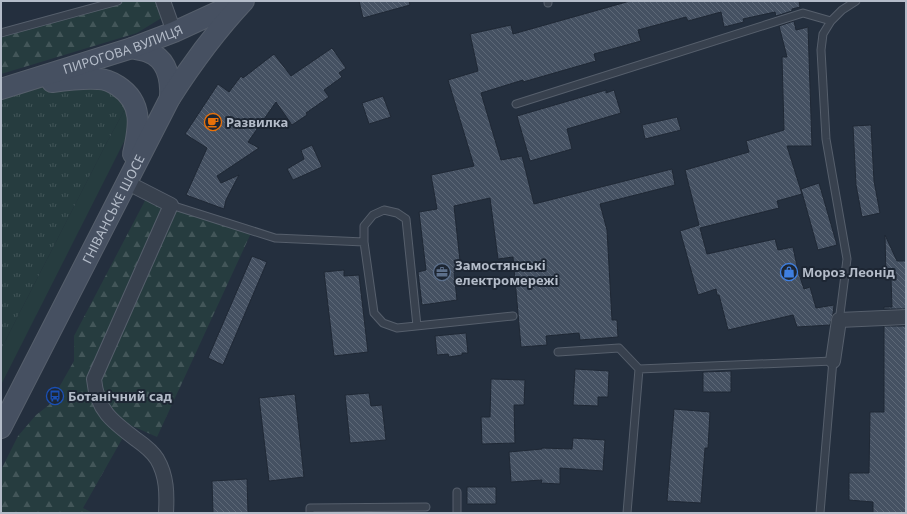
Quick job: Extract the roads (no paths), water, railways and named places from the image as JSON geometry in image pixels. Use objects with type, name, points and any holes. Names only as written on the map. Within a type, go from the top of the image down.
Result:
[{"type":"main road","name":"ПИРОГОВА ВУЛИЦЯ","points":[[10,87],[132,48],[174,32],[242,1]]},
{"type":"main road","name":"ГНІВАНСЬКЕ ШОСЕ","points":[[1,428],[170,98],[218,29],[242,1]]},
{"type":"main road","points":[[132,48],[150,52],[161,61],[168,72],[171,86],[170,98]]},
{"type":"main road","points":[[10,87],[99,79],[111,81],[123,89],[131,98],[137,109],[138,120],[138,132],[126,182]]},
{"type":"street","points":[[163,1],[174,32]]},
{"type":"street","points":[[126,182],[171,205],[94,379],[100,404],[108,416],[117,425],[148,448],[156,458],[165,480],[167,494],[166,513]]},
{"type":"street","points":[[839,320],[906,317]]},
{"type":"lane","points":[[1,33],[118,1]]},
{"type":"lane","points":[[820,513],[833,361],[847,259],[826,139],[821,50],[823,34],[831,21],[842,10],[856,1]]},
{"type":"lane","points":[[516,104],[802,13],[831,21]]},
{"type":"lane","points":[[171,205],[275,238],[364,242]]},
{"type":"lane","points":[[418,326],[406,220],[397,212],[384,210],[373,215],[364,226],[364,242],[374,313],[384,323],[397,328],[418,326],[513,316]]},
{"type":"lane","points":[[558,352],[619,348],[639,369],[627,513]]},
{"type":"lane","points":[[639,369],[833,361]]},
{"type":"lane","points":[[457,492],[457,513]]},
{"type":"lane","points":[[310,513],[310,508],[426,507]]},
{"type":"place","name":"Развилка","points":[[213,122]]},
{"type":"place","name":"Замостянські електромережі","points":[[442,272]]},
{"type":"place","name":"Мороз Леонід","points":[[789,272]]},
{"type":"place","name":"Ботанічний сад","points":[[55,396]]}]
